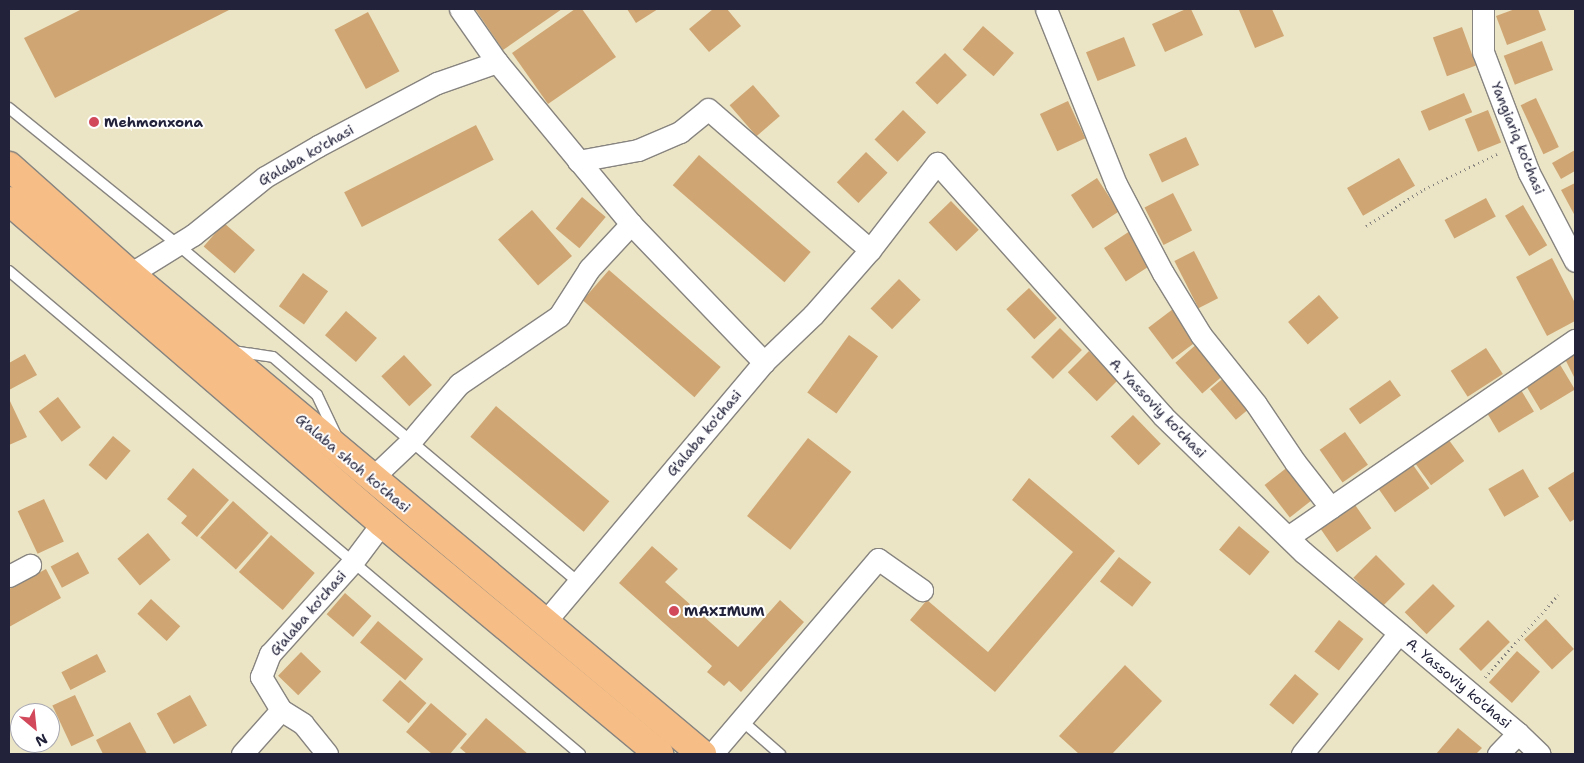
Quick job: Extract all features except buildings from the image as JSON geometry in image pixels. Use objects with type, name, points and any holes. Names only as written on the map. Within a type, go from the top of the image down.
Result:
[{"type":"main road","name":"G'alaba shoh ko'chasi","points":[[9,166],[130,274],[217,348],[702,754]]},
{"type":"main road","name":"G'alaba shoh ko'chasi","points":[[9,201],[382,523],[659,754]]},
{"type":"street","points":[[460,9],[497,62],[631,224],[764,362]]},
{"type":"street","points":[[1046,9],[1116,184],[1163,273],[1201,335],[1256,404],[1295,462],[1331,508]]},
{"type":"street","name":"Yangiariq ko'chasi","points":[[1483,9],[1484,52],[1529,173],[1575,261]]},
{"type":"street","name":"G'alaba ko'chasi","points":[[130,274],[193,236],[265,177],[318,146],[437,83],[497,62]]},
{"type":"street","points":[[578,161],[638,150],[680,132],[708,109],[870,250]]},
{"type":"street","name":"G'alaba ko'chasi","points":[[545,622],[764,362],[814,315],[870,250],[937,163]]},
{"type":"street","name":"A. Yassoviy ko'chasi","points":[[937,163],[1163,416],[1288,537],[1518,733],[1540,754]]},
{"type":"street","points":[[371,478],[410,442],[459,384],[559,316],[589,269],[631,224]]},
{"type":"street","points":[[1288,537],[1575,340]]},
{"type":"street","name":"G'alaba ko'chasi","points":[[281,710],[261,677],[270,654],[352,563],[382,523]]},
{"type":"street","points":[[712,754],[878,559],[922,590]]},
{"type":"street","points":[[9,576],[30,565]]},
{"type":"street","name":"A. Yassoviy ko'chasi","points":[[1302,754],[1399,633]]},
{"type":"street","points":[[242,754],[281,710],[302,724],[327,754]]},
{"type":"street","name":"A. Yassoviy ko'chasi","points":[[1498,754],[1518,733]]},
{"type":"lane","points":[[9,108],[178,245],[578,582]]},
{"type":"lane","points":[[9,271],[580,754]]},
{"type":"lane","points":[[741,720],[780,754]]},
{"type":"path","points":[[1366,226],[1424,189],[1518,144]]},
{"type":"path","points":[[1470,692],[1558,595]]},
{"type":"place","name":"Mehmonxona","points":[[94,122]]},
{"type":"place","name":"MAXIMUM","points":[[674,611]]}]
